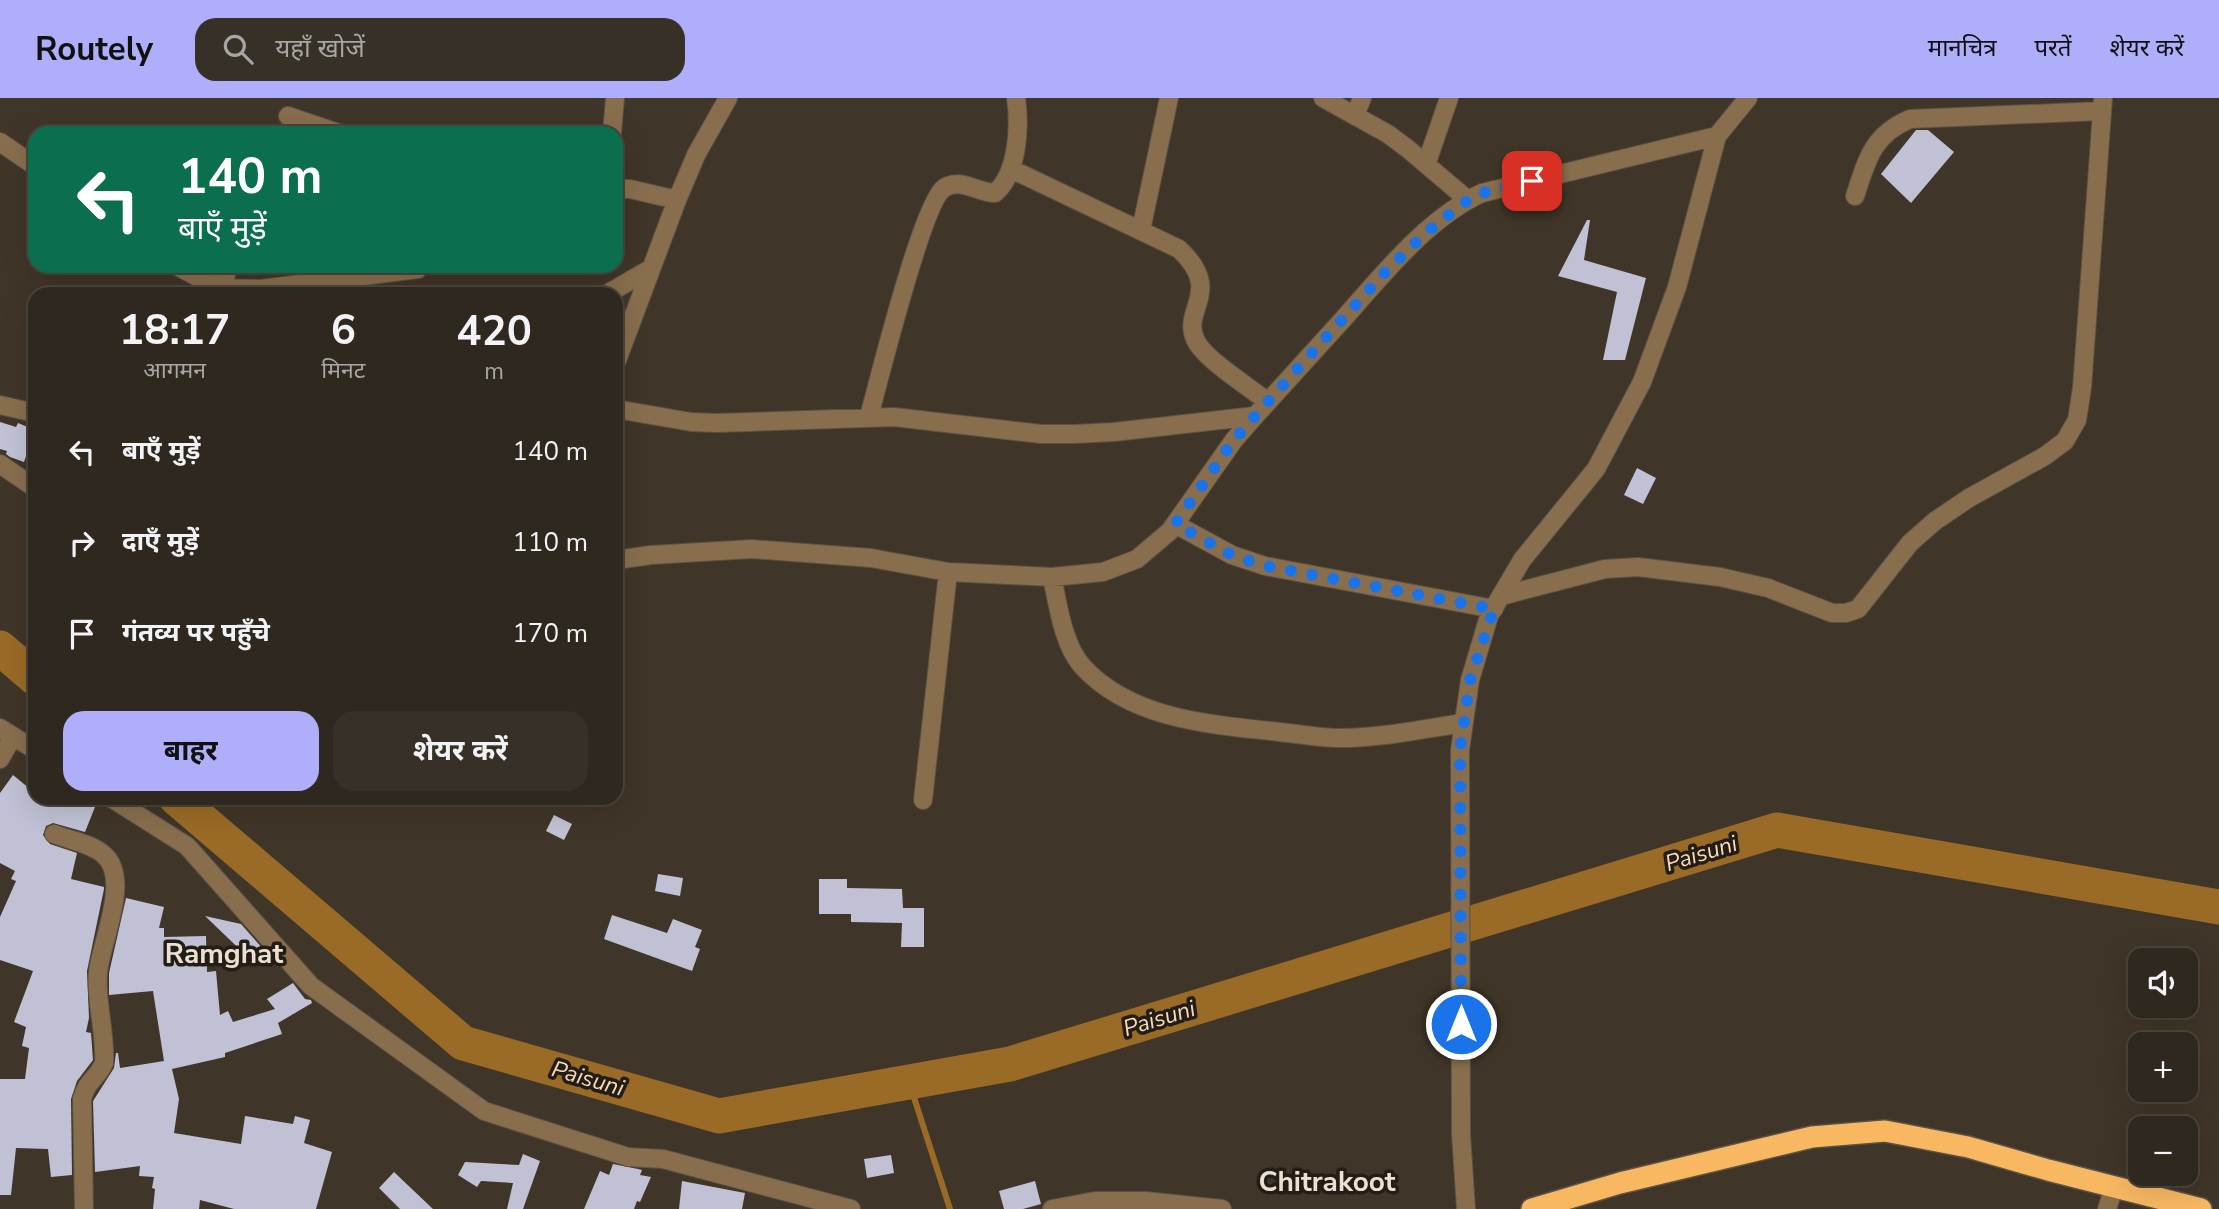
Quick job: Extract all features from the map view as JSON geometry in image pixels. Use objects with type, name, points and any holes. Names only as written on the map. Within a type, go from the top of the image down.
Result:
[{"type":"highway","points":[[1532,1209],[1620,1183],[1812,1137],[1885,1131],[1968,1147],[2202,1209]]},
{"type":"street","points":[[613,126],[615,98]]},
{"type":"street","points":[[623,344],[696,155],[728,98]]},
{"type":"street","points":[[869,417],[894,323],[935,197],[945,187],[960,183],[986,193],[995,193],[1004,186],[1011,169],[1017,133],[1016,98]]},
{"type":"street","points":[[1141,230],[1169,98]]},
{"type":"street","points":[[1323,98],[1388,134],[1426,162],[1468,200]]},
{"type":"street","points":[[1355,116],[1363,98]]},
{"type":"street","points":[[1426,162],[1449,98]]},
{"type":"street","points":[[1466,1209],[1461,1134],[1460,750],[1470,680],[1497,602],[1522,560],[1596,469],[1642,382],[1677,287],[1717,136],[1748,98]]},
{"type":"street","points":[[1175,524],[1232,555],[1265,566],[1497,602],[1605,569],[1638,567],[1732,580],[1768,588],[1832,613],[1846,613],[1858,609],[1910,543],[1935,521],[1969,498],[2045,456],[2066,441],[2077,420],[2082,388],[2102,101],[1910,119],[1891,127],[1878,139],[1867,159],[1855,196]]},
{"type":"street","points":[[288,116],[317,126]]},
{"type":"street","points":[[623,559],[752,549],[872,558],[948,572],[1052,577],[1103,572],[1137,559],[1170,531],[1234,440],[1386,271],[1428,231],[1468,200],[1482,193],[1717,136]]},
{"type":"street","points":[[0,142],[28,161]]},
{"type":"street","points":[[1011,169],[1179,250],[1190,260],[1199,275],[1202,290],[1194,317],[1196,342],[1207,355],[1268,402]]},
{"type":"street","points":[[623,189],[677,200]]},
{"type":"street","points":[[619,287],[650,269]]},
{"type":"street","points":[[190,273],[216,287]]},
{"type":"street","points":[[277,287],[387,273]]},
{"type":"street","points":[[0,405],[28,411]]},
{"type":"street","points":[[623,410],[691,422],[717,423],[894,417],[1052,434],[1114,432],[1255,416]]},
{"type":"street","points":[[0,464],[28,483]]},
{"type":"street","points":[[923,800],[948,572]]},
{"type":"street","points":[[1052,577],[1065,633],[1082,666],[1118,697],[1167,715],[1218,725],[1336,738],[1463,723]]},
{"type":"street","points":[[0,759],[7,732],[28,746]]},
{"type":"street","points":[[122,805],[187,846],[311,986],[484,1111],[628,1157],[663,1159],[851,1209]]},
{"type":"street","points":[[54,834],[103,853],[111,862],[115,875],[112,913],[97,975],[104,1063],[97,1075],[86,1085],[82,1099],[84,1209]]},
{"type":"street","points":[[2107,1209],[2114,1187]]},
{"type":"street","points":[[1052,1209],[1095,1201],[1145,1201],[1222,1209]]},
{"type":"building","points":[[1916,130],[1928,130],[1954,152],[1911,203],[1881,174]]},
{"type":"building","points":[[1587,220],[1590,220],[1584,260],[1646,278],[1625,360],[1603,360],[1617,292],[1558,276]]},
{"type":"building","points":[[0,422],[16,427],[18,423],[28,427],[28,450],[24,462],[10,457],[6,454],[7,451],[0,449]]},
{"type":"building","points":[[1637,468],[1656,478],[1643,504],[1624,495]]},
{"type":"building","points":[[13,775],[28,787],[28,805],[96,805],[85,832],[53,823],[46,826],[43,835],[50,844],[77,853],[71,879],[104,887],[87,971],[89,1018],[86,1032],[91,1033],[93,1060],[77,1081],[71,1099],[72,1175],[51,1177],[48,1149],[16,1148],[11,1195],[0,1195],[0,1079],[25,1079],[29,1048],[22,1046],[26,1027],[14,1022],[33,971],[0,960],[0,917],[16,881],[11,879],[15,871],[0,863],[0,793]]},
{"type":"building","points":[[554,815],[572,824],[564,840],[546,831]]},
{"type":"building","points":[[658,874],[683,878],[680,896],[655,891]]},
{"type":"building","points":[[819,879],[847,879],[847,888],[902,889],[903,908],[924,908],[924,947],[901,947],[902,923],[851,922],[851,914],[819,914]]},
{"type":"building","points":[[126,898],[164,907],[159,928],[164,928],[164,937],[206,936],[207,972],[216,971],[220,1015],[228,1011],[233,1022],[275,1009],[267,999],[293,983],[305,999],[311,1000],[312,1003],[278,1023],[282,1034],[225,1053],[225,1057],[172,1069],[179,1099],[174,1133],[241,1144],[245,1116],[293,1124],[295,1116],[310,1120],[304,1143],[332,1152],[316,1209],[234,1209],[200,1200],[199,1209],[153,1209],[154,1177],[139,1176],[140,1166],[95,1172],[93,1101],[114,1068],[116,1053],[120,1068],[164,1061],[153,991],[109,995],[109,973]]},
{"type":"building","points":[[612,915],[667,933],[673,919],[702,930],[695,947],[700,949],[692,971],[604,939]]},
{"type":"building","points":[[205,916],[241,924],[264,950],[253,962]]},
{"type":"building","points":[[523,1154],[540,1161],[523,1209],[507,1209],[513,1183],[481,1181],[477,1187],[458,1175],[465,1162],[519,1165]]},
{"type":"building","points":[[891,1155],[894,1173],[867,1178],[864,1159]]},
{"type":"building","points":[[613,1164],[642,1170],[640,1175],[651,1177],[640,1202],[637,1201],[634,1209],[584,1209],[600,1171],[609,1175]]},
{"type":"building","points":[[394,1172],[433,1209],[400,1209],[379,1188]]},
{"type":"building","points":[[682,1181],[745,1193],[742,1209],[679,1209]]},
{"type":"building","points":[[1035,1181],[1041,1204],[1023,1209],[1004,1209],[999,1191]]},
{"type":"waterway","name":"Paisuni","points":[[0,648],[28,672]]},
{"type":"waterway","name":"Paisuni","points":[[184,805],[463,1043],[719,1116],[1010,1064],[1777,830],[2219,907]]},
{"type":"waterway","points":[[909,1082],[950,1209]]},
{"type":"district","name":"Ramghat","points":[[224,953]]},
{"type":"district","name":"Chitrakoot","points":[[1327,1181]]},
{"type":"route","points":[[1461,1024],[1460,750],[1470,680],[1489,617],[1494,609],[1265,566],[1232,555],[1175,524],[1234,440],[1400,257],[1468,200],[1482,193],[1532,181]]}]
